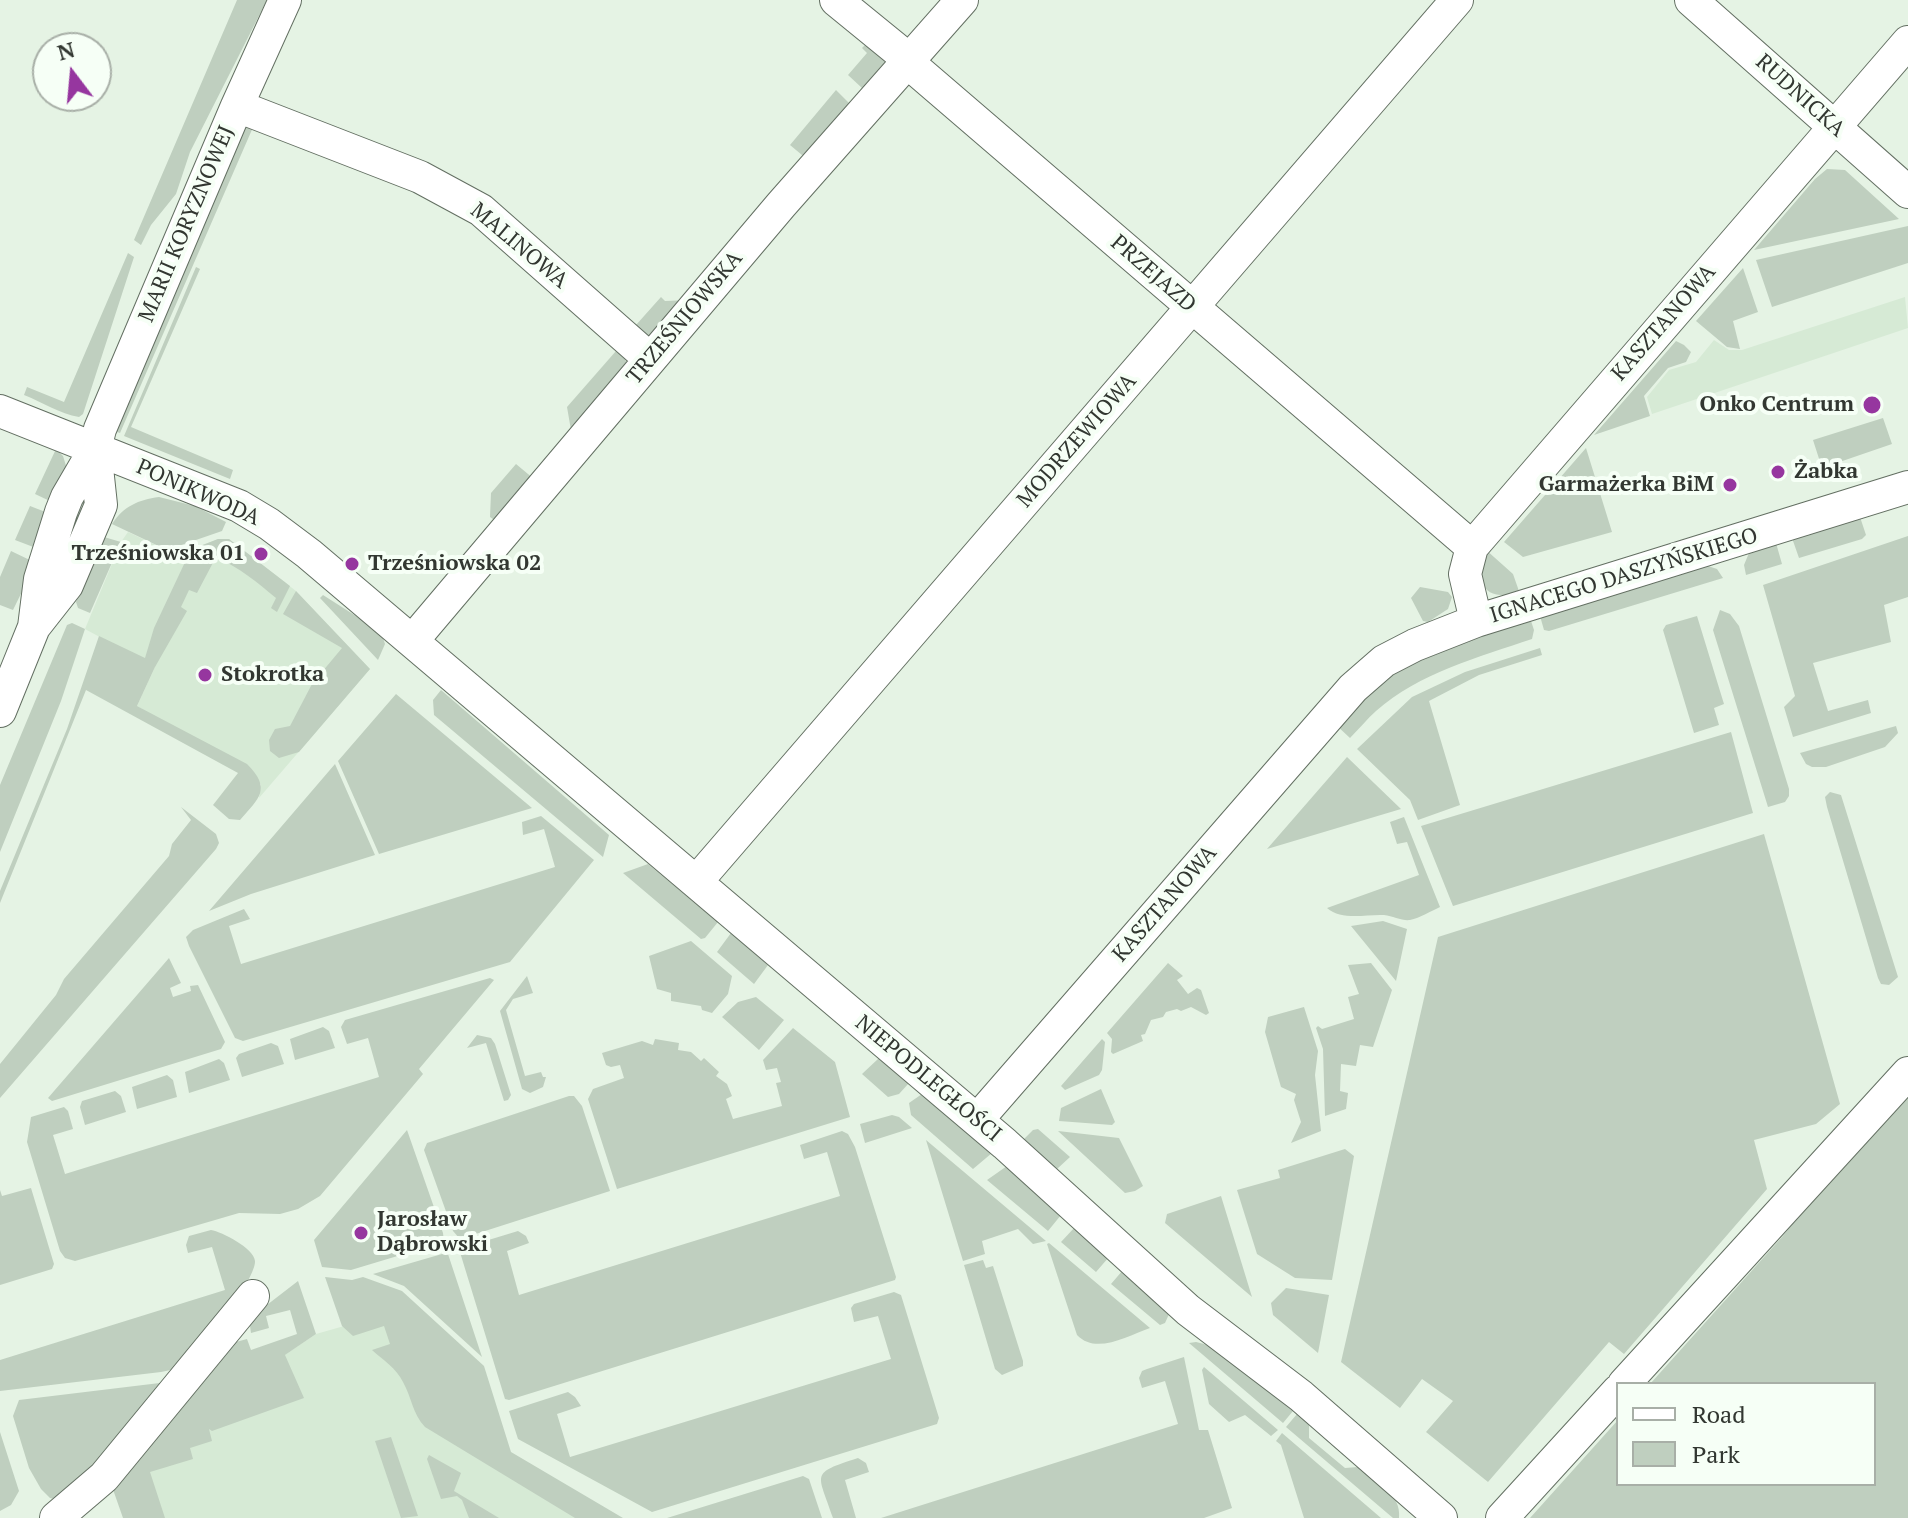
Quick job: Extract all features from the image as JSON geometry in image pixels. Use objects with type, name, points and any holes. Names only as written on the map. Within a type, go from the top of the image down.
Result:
[{"type":"street","name":"MARII KORYZNOWEJ","points":[[0,711],[34,627],[67,585],[101,505],[95,449],[100,429],[285,0]]},
{"type":"street","name":"PRZEJAZD","points":[[836,0],[1472,547]]},
{"type":"street","name":"TRZEŚNIOWSKA","points":[[413,640],[650,359],[962,0]]},
{"type":"street","name":"MODRZEWIOWA","points":[[696,882],[1457,0]]},
{"type":"street","name":"RUDNICKA","points":[[1691,0],[1908,192]]},
{"type":"street","name":"KASZTANOWA","points":[[1472,547],[1908,42]]},
{"type":"street","name":"MALINOWA","points":[[237,106],[420,177],[481,210],[650,359]]},
{"type":"street","name":"PONIKWODA","points":[[0,411],[239,506],[309,554],[413,640]]},
{"type":"street","name":"IGNACEGO DASZYŃSKIEGO","points":[[1353,688],[1384,661],[1476,621],[1908,487]]},
{"type":"street","points":[[1472,547],[1465,574],[1476,621]]},
{"type":"street","name":"NIEPODLEGŁOŚCI","points":[[413,640],[977,1120],[1188,1310],[1301,1396],[1441,1518]]},
{"type":"street","name":"KASZTANOWA","points":[[977,1120],[1353,688]]},
{"type":"street","points":[[1626,1382],[1908,1073]]},
{"type":"street","points":[[56,1518],[104,1477],[253,1296]]},
{"type":"street","points":[[1502,1518],[1616,1393]]},
{"type":"shaded area","points":[[1905,297],[1908,328],[1652,414],[1647,397],[1669,370],[1696,362],[1714,340],[1729,350],[1742,350]]},
{"type":"shaded area","points":[[128,532],[177,555],[218,539],[229,539],[296,591],[370,669],[259,798],[261,784],[137,706],[155,667],[85,629]]},
{"type":"shaded area","points":[[390,1313],[425,1405],[598,1518],[127,1518],[168,1433],[316,1334]]},
{"type":"green space","points":[[237,0],[267,0],[190,152],[176,194],[151,225],[141,245],[134,240]]},
{"type":"green space","points":[[870,40],[887,61],[870,88],[862,88],[848,75],[867,53],[862,48]]},
{"type":"green space","points":[[836,90],[850,104],[808,160],[790,145]]},
{"type":"green space","points":[[245,122],[254,125],[120,433],[111,430]]},
{"type":"green space","points":[[1827,169],[1845,170],[1899,219],[1754,250],[1815,179]]},
{"type":"green space","points":[[1908,226],[1908,263],[1772,307],[1756,260]]},
{"type":"green space","points":[[128,253],[134,257],[83,414],[79,417],[65,413],[24,395],[27,387],[64,402]]},
{"type":"green space","points":[[196,267],[200,269],[131,427],[233,470],[230,479],[124,436]]},
{"type":"green space","points":[[1743,268],[1758,312],[1733,321],[1740,349],[1727,347],[1696,321]]},
{"type":"green space","points":[[661,297],[665,301],[688,300],[652,342],[619,310],[636,325]]},
{"type":"green space","points":[[1676,341],[1691,352],[1686,362],[1668,368],[1644,396],[1650,416],[1594,435]]},
{"type":"green space","points":[[616,351],[625,359],[629,369],[572,436],[567,407]]},
{"type":"green space","points":[[1883,418],[1892,444],[1822,468],[1813,440]]},
{"type":"green space","points":[[1586,448],[1612,532],[1523,557],[1504,542]]},
{"type":"green space","points":[[56,449],[63,456],[67,469],[52,502],[35,494]]},
{"type":"green space","points":[[516,464],[534,479],[497,522],[490,517],[491,493]]},
{"type":"green space","points":[[159,497],[195,506],[226,522],[222,531],[167,550],[112,524],[132,505]]},
{"type":"green space","points":[[30,506],[48,513],[36,548],[15,540]]},
{"type":"green space","points":[[1860,517],[1866,535],[1862,539],[1799,558],[1792,538]]},
{"type":"green space","points":[[1908,536],[1908,597],[1884,605],[1891,642],[1813,663],[1828,711],[1868,700],[1871,713],[1793,737],[1784,707],[1795,696],[1763,585]]},
{"type":"green space","points":[[104,537],[121,542],[90,613],[78,608],[76,602]]},
{"type":"green space","points":[[218,539],[229,539],[290,586],[277,612],[271,608],[276,598],[241,571],[216,557],[197,593],[189,590],[181,607],[187,611],[137,706],[247,764],[261,787],[257,799],[240,820],[229,819],[213,805],[238,773],[86,690],[0,903],[0,891],[67,729],[99,636],[145,658],[154,628],[186,560],[177,555]]},
{"type":"green space","points":[[1776,543],[1782,564],[1746,575],[1744,565],[1749,553]]},
{"type":"green space","points":[[1485,549],[1513,574],[1520,594],[1496,594],[1484,587]]},
{"type":"green space","points":[[11,551],[36,563],[13,610],[0,605],[0,577]]},
{"type":"green space","points":[[1705,565],[1717,569],[1723,578],[1544,630],[1540,616]]},
{"type":"green space","points":[[1420,587],[1448,592],[1452,597],[1448,609],[1428,622],[1423,621],[1411,598]]},
{"type":"green space","points":[[296,591],[370,669],[299,752],[279,758],[270,751],[269,740],[275,729],[290,726],[312,684],[342,648],[283,614]]},
{"type":"green space","points":[[323,595],[381,632],[385,644],[378,660],[320,598]]},
{"type":"green space","points":[[1720,610],[1730,614],[1739,626],[1789,789],[1785,802],[1768,807],[1713,630]]},
{"type":"green space","points":[[1697,616],[1724,704],[1714,708],[1719,725],[1694,733],[1663,630],[1666,625]]},
{"type":"green space","points":[[1530,618],[1534,630],[1532,639],[1450,668],[1411,686],[1376,711],[1350,738],[1335,724],[1371,691],[1426,655]]},
{"type":"green space","points":[[72,623],[85,629],[61,701],[0,852],[0,785],[67,625]]},
{"type":"green space","points":[[1540,648],[1542,655],[1479,675],[1429,701],[1460,805],[1418,820],[1410,800],[1357,749],[1412,697],[1465,672]]},
{"type":"green space","points":[[441,690],[609,835],[603,857],[434,715],[433,700]]},
{"type":"green space","points":[[396,694],[532,808],[379,854],[338,761]]},
{"type":"green space","points":[[1896,726],[1898,733],[1885,747],[1826,767],[1806,764],[1800,753]]},
{"type":"green space","points":[[1731,732],[1753,813],[1453,906],[1421,826]]},
{"type":"green space","points":[[1347,757],[1401,809],[1267,849]]},
{"type":"green space","points":[[335,764],[375,855],[251,894],[209,911]]},
{"type":"green space","points":[[1830,792],[1841,795],[1898,977],[1889,985],[1881,984],[1878,978],[1827,807],[1825,797]]},
{"type":"green space","points":[[181,807],[216,834],[219,843],[216,849],[0,1098],[0,1064],[56,995],[64,979],[169,856],[172,844],[191,820]]},
{"type":"green space","points":[[541,816],[594,860],[510,962],[243,1041],[235,1038],[189,946],[186,937],[193,930],[244,909],[250,919],[229,926],[241,964],[555,867],[544,829],[523,835],[522,822]]},
{"type":"green space","points":[[1404,817],[1440,907],[1407,920],[1384,915],[1347,916],[1327,908],[1419,875],[1407,842],[1397,844],[1390,822]]},
{"type":"green space","points":[[1764,834],[1840,1104],[1816,1124],[1754,1140],[1767,1189],[1624,1354],[1609,1342],[1488,1482],[1426,1432],[1453,1401],[1422,1379],[1400,1408],[1341,1362],[1438,937]]},
{"type":"green space","points":[[648,864],[718,922],[705,938],[701,939],[623,873]]},
{"type":"green space","points":[[1383,921],[1407,929],[1396,981],[1351,926]]},
{"type":"green space","points":[[731,933],[768,965],[754,984],[717,952]]},
{"type":"green space","points":[[691,941],[732,976],[728,994],[712,1013],[702,1010],[701,1006],[671,1001],[671,993],[657,989],[649,956]]},
{"type":"green space","points":[[169,958],[181,983],[170,988],[173,997],[191,991],[190,986],[198,985],[225,1042],[221,1049],[52,1101],[48,1098]]},
{"type":"green space","points":[[1168,963],[1183,976],[1177,980],[1188,994],[1197,988],[1201,990],[1209,1013],[1206,1015],[1191,1007],[1166,1012],[1163,1017],[1151,1020],[1145,1034],[1141,1035],[1143,1041],[1113,1054],[1112,1039],[1107,1033]]},
{"type":"green space","points":[[1371,963],[1392,990],[1373,1047],[1360,1045],[1356,1066],[1341,1064],[1340,1091],[1348,1093],[1346,1109],[1325,1116],[1323,1049],[1316,1028],[1354,1019],[1348,997],[1359,994],[1348,965]]},
{"type":"green space","points":[[527,976],[533,993],[513,999],[506,1010],[525,1076],[541,1072],[546,1077],[543,1087],[530,1093],[522,1089],[500,1011]]},
{"type":"green space","points":[[490,978],[494,980],[419,1069],[423,1074],[320,1196],[298,1209],[280,1214],[239,1213],[75,1261],[65,1258],[60,1251],[27,1142],[31,1117],[64,1107],[68,1111],[73,1129],[53,1135],[65,1174],[379,1077],[368,1038],[347,1044],[341,1027],[345,1020]]},
{"type":"green space","points":[[756,997],[784,1020],[759,1050],[722,1017],[738,1002]]},
{"type":"green space","points":[[1304,1007],[1318,1051],[1315,1075],[1321,1131],[1291,1143],[1301,1122],[1294,1100],[1296,1094],[1281,1087],[1265,1032],[1268,1017]]},
{"type":"green space","points":[[323,1027],[329,1031],[335,1048],[295,1060],[290,1039]]},
{"type":"green space","points":[[793,1028],[835,1062],[850,1117],[617,1189],[588,1099],[593,1089],[624,1078],[620,1065],[606,1065],[602,1053],[642,1041],[653,1045],[655,1039],[679,1043],[678,1050],[691,1052],[701,1061],[704,1058],[719,1072],[716,1076],[727,1084],[732,1096],[726,1099],[733,1119],[782,1106],[776,1083],[781,1082],[777,1068],[766,1070],[763,1060]]},
{"type":"green space","points":[[477,1035],[491,1038],[495,1044],[511,1095],[508,1100],[504,1101],[486,1043],[467,1048]]},
{"type":"green space","points":[[1102,1039],[1105,1042],[1099,1075],[1065,1090],[1061,1086]]},
{"type":"green space","points":[[271,1043],[278,1046],[284,1064],[242,1077],[236,1058],[239,1054]]},
{"type":"green space","points":[[879,1058],[909,1083],[899,1094],[888,1097],[862,1074]]},
{"type":"green space","points":[[219,1059],[224,1063],[230,1080],[189,1093],[185,1072]]},
{"type":"green space","points":[[167,1075],[173,1080],[177,1097],[137,1109],[132,1087]]},
{"type":"green space","points":[[1908,1085],[1908,1518],[1530,1518],[1616,1422],[1616,1486],[1876,1486],[1876,1382],[1652,1382],[1782,1237]]},
{"type":"green space","points":[[1101,1089],[1115,1122],[1112,1125],[1059,1121],[1061,1108]]},
{"type":"green space","points":[[115,1091],[121,1096],[126,1112],[85,1125],[80,1107],[82,1101]]},
{"type":"green space","points":[[922,1094],[992,1153],[973,1169],[911,1115],[909,1103]]},
{"type":"green space","points":[[574,1096],[582,1106],[610,1191],[460,1239],[453,1231],[424,1150],[427,1143]]},
{"type":"green space","points":[[892,1115],[912,1128],[865,1143],[860,1124]]},
{"type":"green space","points":[[1038,1129],[1070,1157],[1057,1169],[1023,1140]]},
{"type":"green space","points":[[407,1130],[444,1242],[351,1270],[322,1267],[314,1240]]},
{"type":"green space","points":[[842,1131],[848,1134],[855,1147],[895,1280],[505,1399],[459,1249],[518,1231],[526,1236],[529,1243],[507,1251],[519,1295],[840,1196],[827,1152],[804,1159],[800,1145]]},
{"type":"green space","points":[[1058,1131],[1119,1138],[1143,1186],[1125,1193]]},
{"type":"green space","points":[[926,1140],[1046,1241],[1033,1244],[1018,1229],[982,1241],[985,1254],[963,1261]]},
{"type":"green space","points":[[1345,1149],[1354,1156],[1332,1280],[1295,1278],[1257,1254],[1237,1190],[1280,1178],[1278,1170]]},
{"type":"green space","points":[[1007,1166],[1061,1215],[1048,1231],[987,1180]]},
{"type":"green space","points":[[31,1188],[54,1264],[52,1269],[0,1285],[0,1190],[2,1196]]},
{"type":"green space","points":[[1221,1196],[1252,1297],[1165,1223],[1167,1214]]},
{"type":"green space","points":[[1075,1227],[1109,1257],[1096,1272],[1061,1242]]},
{"type":"green space","points":[[211,1230],[244,1246],[255,1261],[248,1281],[230,1309],[187,1362],[161,1372],[0,1391],[0,1360],[225,1290],[212,1247],[188,1253],[186,1245],[189,1236]]},
{"type":"green space","points":[[1049,1243],[1150,1328],[1102,1344],[1085,1341],[1077,1335]]},
{"type":"green space","points":[[448,1254],[482,1357],[404,1286],[373,1274]]},
{"type":"green space","points":[[983,1260],[986,1268],[993,1266],[1023,1361],[1023,1366],[1002,1375],[995,1369],[964,1265]]},
{"type":"green space","points":[[1123,1270],[1170,1312],[1165,1323],[1160,1325],[1111,1284]]},
{"type":"green space","points":[[325,1277],[352,1280],[363,1277],[402,1291],[484,1366],[511,1452],[623,1518],[575,1518],[425,1427],[400,1377],[372,1350],[390,1344],[384,1326],[353,1336],[342,1326]]},
{"type":"green space","points":[[298,1281],[316,1334],[285,1355],[304,1398],[212,1431],[209,1429],[212,1441],[190,1448],[193,1459],[150,1472],[165,1518],[123,1518],[110,1481],[236,1342],[247,1339],[251,1350],[297,1334],[290,1310],[266,1316],[269,1328],[251,1333],[250,1326],[263,1308]]},
{"type":"green space","points":[[1286,1288],[1329,1295],[1318,1353],[1273,1315],[1271,1303]]},
{"type":"green space","points":[[894,1292],[901,1295],[939,1418],[937,1424],[652,1512],[518,1439],[509,1411],[568,1392],[581,1406],[557,1414],[570,1457],[891,1359],[878,1316],[854,1322],[851,1308],[854,1304]]},
{"type":"green space","points":[[1196,1342],[1236,1361],[1293,1411],[1283,1423],[1189,1343]]},
{"type":"green space","points":[[1184,1357],[1199,1430],[1208,1430],[1232,1508],[1204,1518],[881,1518],[1178,1424],[1165,1381],[1142,1388],[1139,1378],[1142,1371]]},
{"type":"green space","points":[[1204,1367],[1278,1430],[1271,1436],[1245,1415],[1229,1422],[1209,1404]]},
{"type":"green space","points":[[168,1382],[62,1501],[50,1498],[41,1489],[29,1468],[13,1416],[19,1400]]},
{"type":"green space","points":[[1297,1414],[1309,1424],[1309,1438],[1345,1468],[1358,1467],[1386,1488],[1396,1502],[1399,1518],[1393,1518],[1286,1427]]},
{"type":"green space","points":[[0,1432],[19,1491],[11,1505],[0,1511]]},
{"type":"green space","points":[[1282,1433],[1381,1518],[1304,1518],[1281,1445],[1276,1441]]},
{"type":"green space","points":[[391,1437],[418,1516],[401,1518],[375,1441]]},
{"type":"green space","points":[[429,1455],[461,1473],[454,1491],[499,1518],[469,1518],[462,1500],[457,1496],[441,1499],[427,1459]]},
{"type":"green space","points":[[858,1458],[866,1463],[869,1472],[845,1480],[856,1518],[833,1518],[821,1483],[822,1477],[831,1468]]},
{"type":"green space","points":[[803,1476],[809,1479],[822,1518],[667,1518]]},
{"type":"place","name":"Onko Centrum","points":[[1872,405]]},
{"type":"place","name":"Żabka","points":[[1778,472]]},
{"type":"place","name":"Garmażerka BiM","points":[[1730,485]]},
{"type":"place","name":"Trześniowska 01","points":[[261,554]]},
{"type":"place","name":"Trześniowska 02","points":[[352,564]]},
{"type":"place","name":"Stokrotka","points":[[205,675]]},
{"type":"place","name":"Jarosław Dąbrowski","points":[[361,1233]]}]
